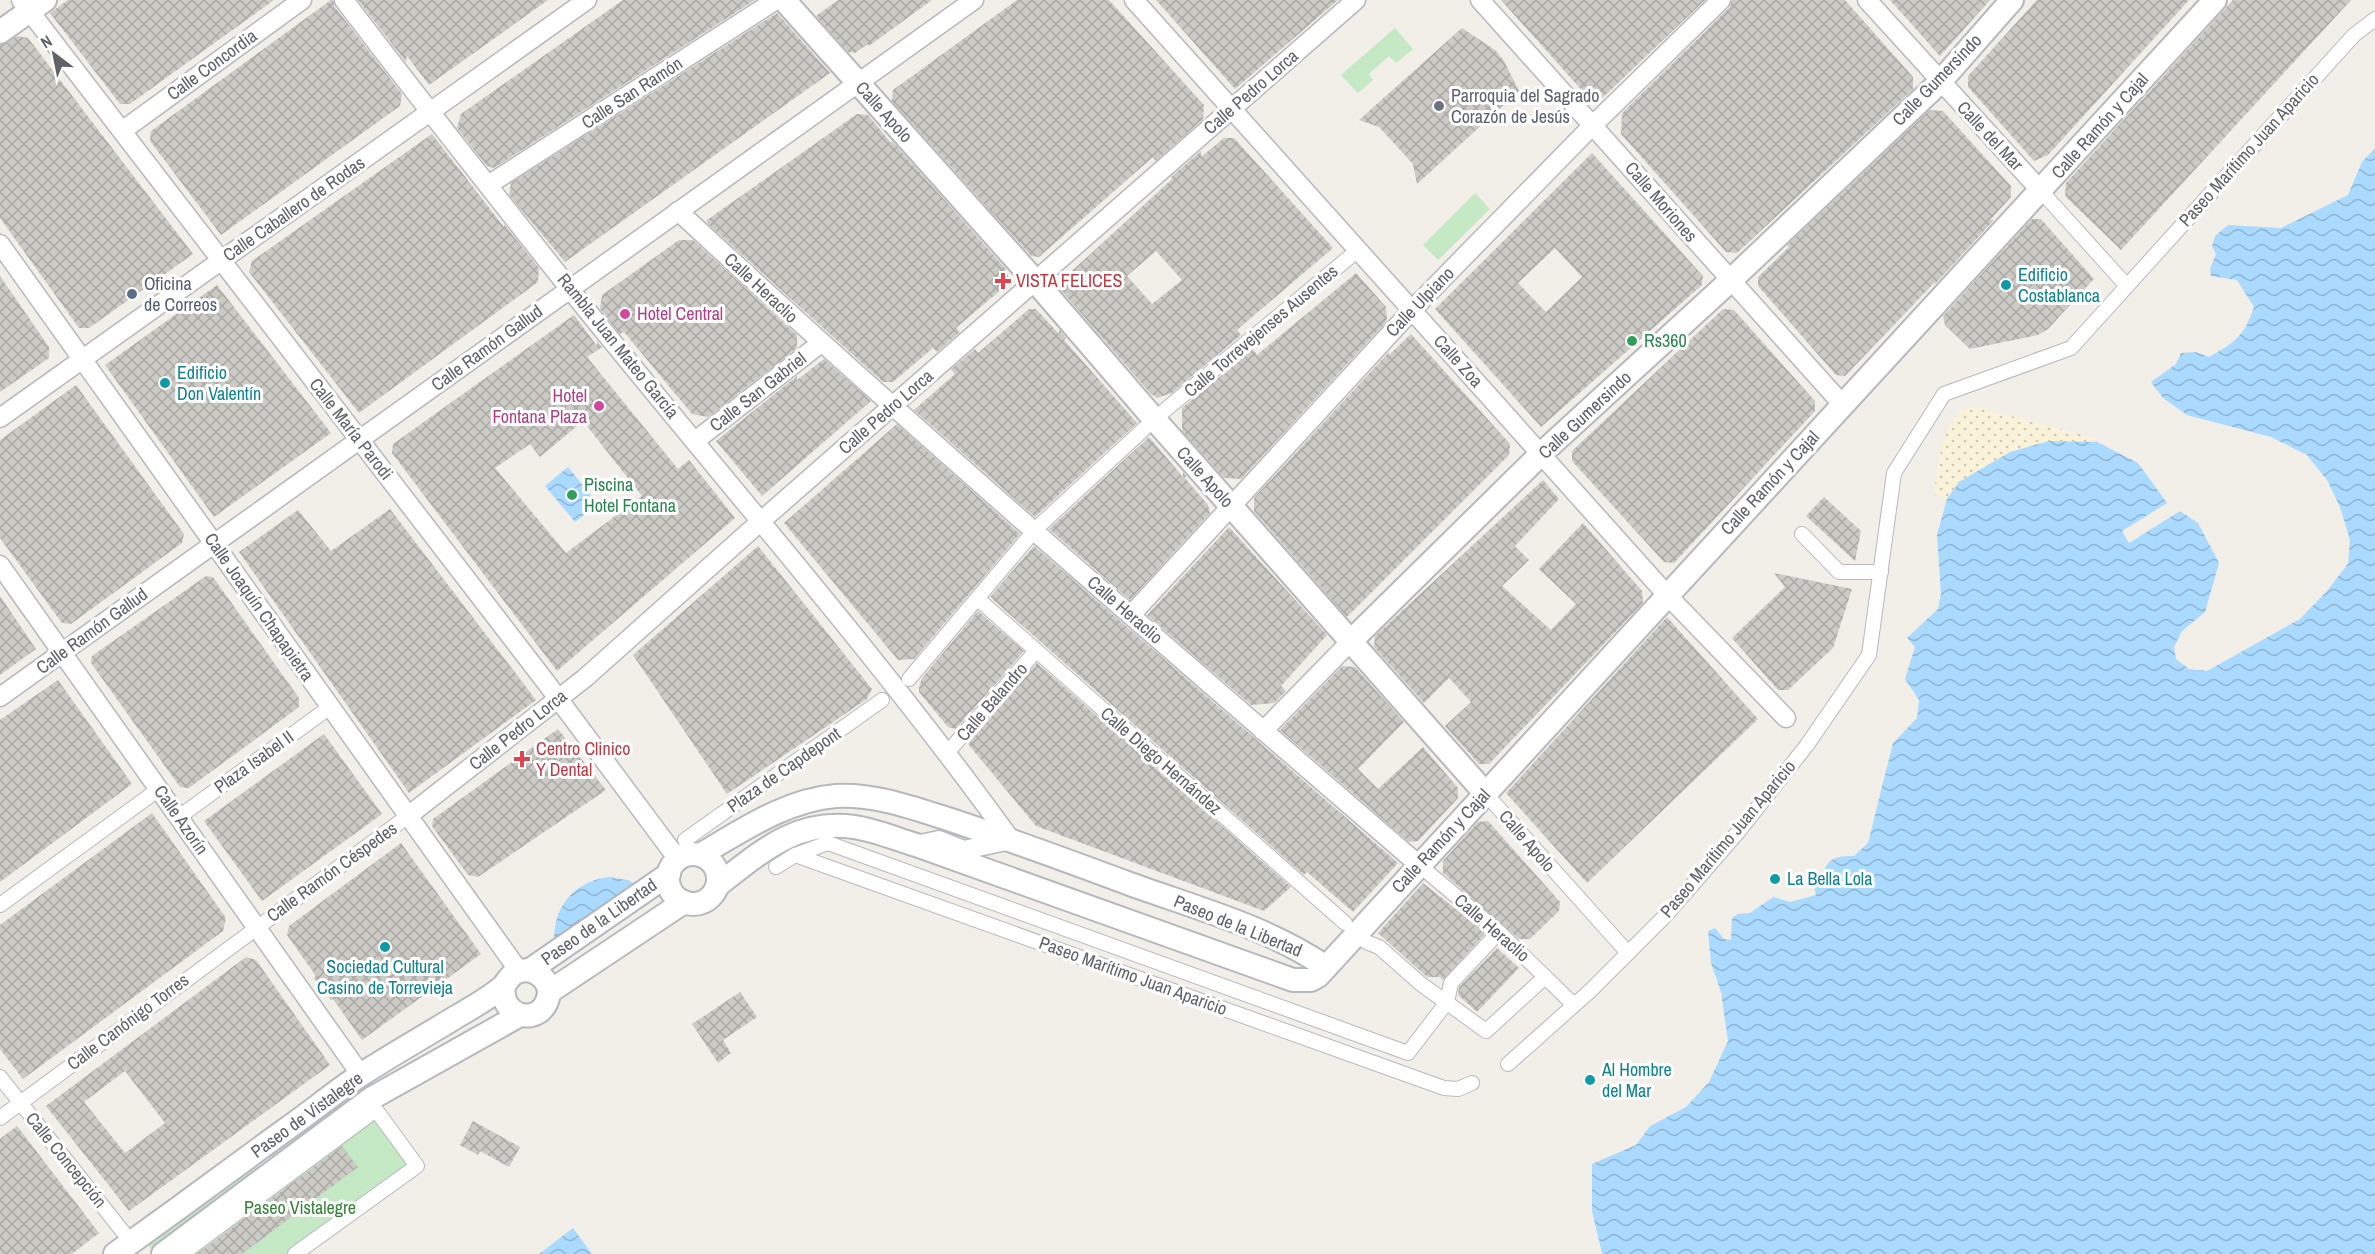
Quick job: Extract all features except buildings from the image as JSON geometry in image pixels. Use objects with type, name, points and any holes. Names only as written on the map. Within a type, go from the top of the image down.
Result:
[{"type":"street","name":"Calle Concordia","points":[[122,131],[302,0]]},
{"type":"street","name":"Rambla Juan Mateo García","points":[[344,0],[570,288],[761,520],[896,689]]},
{"type":"street","name":"Calle Caballero de Rodas","points":[[0,418],[587,0]]},
{"type":"street","name":"Calle San Ramón","points":[[488,185],[776,0]]},
{"type":"street","name":"Calle Apolo","points":[[784,0],[1628,952]]},
{"type":"street","name":"Calle Ramón Gallud","points":[[0,697],[974,0]]},
{"type":"street","name":"Calle Zoa","points":[[1134,0],[1667,595],[1786,718]]},
{"type":"street","name":"Calle Pedro Lorca","points":[[408,816],[559,700],[761,520],[1356,0]]},
{"type":"street","name":"Calle Moriones","points":[[1480,0],[1842,404]]},
{"type":"street","name":"Calle Ulpiano","points":[[1131,615],[1412,310],[1593,125],[1721,0]]},
{"type":"street","name":"Calle del Mar","points":[[1867,0],[2041,191]]},
{"type":"street","name":"Calle Gumersindo","points":[[1263,731],[1542,453],[1730,281],[1940,82],[2012,0]]},
{"type":"street","name":"Calle Ramón y Cajal","points":[[1326,967],[2215,0]]},
{"type":"street","name":"Calle María Parodi","points":[[32,4],[122,131],[559,700],[671,850],[684,857]]},
{"type":"street","points":[[0,32],[32,4]]},
{"type":"street","name":"Paseo Marítimo Juan Aparicio","points":[[1508,1064],[1574,1005],[1667,914],[1739,831],[1807,745],[1869,655],[1894,473],[1944,394],[2071,348],[2354,35],[2375,19]]},
{"type":"street","points":[[2041,191],[2126,285]]},
{"type":"street","name":"Calle Heraclio","points":[[678,211],[821,343],[1263,731],[1499,932],[1574,1005]]},
{"type":"street","name":"Calle Joaquín Chapapietra","points":[[0,244],[408,816],[518,976]]},
{"type":"street","name":"Calle Torrevejenses Ausentes","points":[[1164,411],[1358,250]]},
{"type":"street","name":"Calle San Gabriel","points":[[695,441],[821,343]]},
{"type":"street","points":[[1041,524],[1145,428]]},
{"type":"street","points":[[1802,534],[1839,572],[1881,572]]},
{"type":"street","points":[[916,845],[939,840],[964,850],[1011,840],[896,689],[978,599],[1029,537]]},
{"type":"street","name":"Calle Azorín","points":[[0,565],[362,1075]]},
{"type":"street","name":"Calle Diego Hernández","points":[[978,599],[1345,923]]},
{"type":"street","name":"Calle Balandro","points":[[947,753],[1036,651]]},
{"type":"street","name":"Plaza de Capdepont","points":[[684,857],[896,689]]},
{"type":"street","name":"Plaza Isabel II","points":[[179,817],[330,707]]},
{"type":"street","points":[[0,905],[159,789]]},
{"type":"street","name":"Paseo de la Libertad","points":[[518,976],[684,857],[777,812],[814,799],[834,796],[871,797],[891,801],[1011,840],[1274,937],[1301,950],[1326,967],[1311,980],[1293,980],[916,845],[855,828],[832,826],[812,828],[782,839],[718,885],[709,898],[701,902],[684,902],[549,992]]},
{"type":"street","name":"Calle Ramón Céspedes","points":[[257,927],[408,816]]},
{"type":"street","points":[[776,867],[795,855],[828,843],[1408,1053],[1447,1002],[1451,983],[1499,932]]},
{"type":"street","name":"Paseo Marítimo Juan Aparicio","points":[[795,855],[1444,1088],[1458,1089],[1472,1083]]},
{"type":"street","points":[[684,857],[707,858],[716,869],[718,885]]},
{"type":"street","name":"Paseo de la Libertad","points":[[684,857],[671,891],[684,902]]},
{"type":"street","name":"Calle Canónigo Torres","points":[[0,1118],[257,927]]},
{"type":"street","points":[[1366,942],[1379,947],[1486,1031],[1545,976]]},
{"type":"street","points":[[520,1015],[507,1006],[503,993],[518,976],[543,978],[549,992]]},
{"type":"street","name":"Paseo de Vistalegre","points":[[123,1248],[362,1075],[518,976]]},
{"type":"street","name":"Paseo de Vistalegre","points":[[162,1254],[372,1098],[520,1015],[527,1016],[540,1010],[548,999],[549,992]]},
{"type":"street","name":"Calle Concepción","points":[[0,1077],[123,1248]]},
{"type":"street","points":[[182,1254],[376,1110],[417,1166],[295,1254]]},
{"type":"green space","points":[[1395,28],[1413,49],[1396,63],[1389,56],[1369,74],[1373,80],[1358,93],[1341,75]]},
{"type":"green space","points":[[1475,193],[1490,209],[1438,260],[1423,245]]},
{"type":"green space","points":[[333,1101],[340,1111],[273,1160],[265,1148]]},
{"type":"green space","name":"Paseo Vistalegre","points":[[376,1117],[409,1162],[285,1254],[191,1254]]},
{"type":"green space","points":[[252,1158],[261,1169],[152,1250],[144,1239]]},
{"type":"sand","points":[[1980,408],[2094,438],[2097,442],[2049,441],[2010,452],[1959,482],[1947,499],[1934,494],[1942,447],[1951,423],[1966,409]]},
{"type":"water","points":[[2375,148],[2375,1254],[1602,1254],[1592,1212],[1592,1164],[1636,1145],[1650,1126],[1686,1107],[1709,1082],[1728,1041],[1721,992],[1711,963],[1708,931],[1715,928],[1724,939],[1731,940],[1732,918],[1738,914],[1750,913],[1773,897],[1790,902],[1816,895],[1811,873],[1823,873],[1831,861],[1838,857],[1854,856],[1868,843],[1893,743],[1917,718],[1919,700],[1905,679],[1915,647],[1907,638],[1938,609],[1941,594],[1937,535],[1947,499],[1959,482],[2010,452],[2049,441],[2097,442],[2138,463],[2167,503],[2122,531],[2129,543],[2180,511],[2198,523],[2219,563],[2205,612],[2182,631],[2174,647],[2176,659],[2189,669],[2207,671],[2300,619],[2326,592],[2348,564],[2350,540],[2340,507],[2327,480],[2307,455],[2271,437],[2187,415],[2163,398],[2151,382],[2176,364],[2181,353],[2196,352],[2209,357],[2238,337],[2247,325],[2254,307],[2237,280],[2211,276],[2210,269],[2216,254],[2212,246],[2215,236],[2228,225],[2281,228],[2348,195],[2362,162]]},
{"type":"water","name":"Piscina Hotel Fontana","points":[[568,467],[598,504],[575,522],[545,486]]},
{"type":"water","points":[[608,877],[628,880],[637,885],[554,939],[558,916],[568,898],[585,884]]},
{"type":"water","points":[[573,1228],[592,1254],[539,1254]]},
{"type":"pier","points":[[1591,1161],[1592,1212],[1602,1254],[1599,1254],[1589,1213],[1589,1164]]},
{"type":"place","name":"Parroquia del Sagrado Corazón de Jesús","points":[[1439,106]]},
{"type":"place","name":"VISTA FELICES","points":[[1003,281]]},
{"type":"place","name":"Edificio Costablanca","points":[[2006,285]]},
{"type":"place","name":"Oficina de Correos","points":[[132,294]]},
{"type":"place","name":"Hotel Central","points":[[625,314]]},
{"type":"place","name":"Rs360","points":[[1632,341]]},
{"type":"place","name":"Edificio Don Valentín","points":[[165,383]]},
{"type":"place","name":"Hotel Fontana Plaza","points":[[599,406]]},
{"type":"place","name":"Piscina Hotel Fontana","points":[[572,495]]},
{"type":"place","name":"Centro Clinico Y Dental","points":[[522,759]]},
{"type":"place","name":"La Bella Lola","points":[[1775,879]]},
{"type":"place","name":"Sociedad Cultural Casino de Torrevieja","points":[[385,947]]},
{"type":"place","name":"Al Hombre del Mar","points":[[1590,1080]]}]
